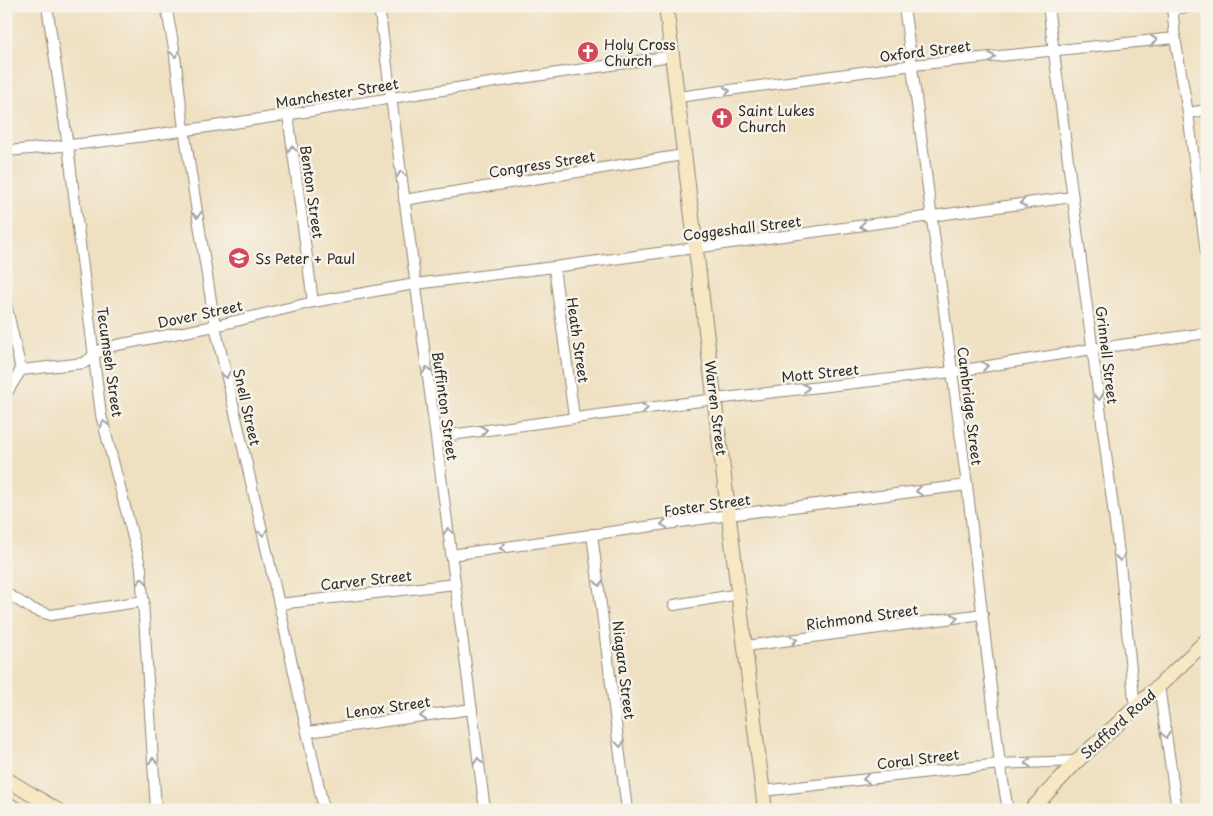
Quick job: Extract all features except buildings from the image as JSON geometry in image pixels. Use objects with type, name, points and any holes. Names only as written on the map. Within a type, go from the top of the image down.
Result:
[{"type":"street","name":"Tecumseh Street","points":[[48,6],[68,146],[101,415],[138,555],[144,601],[156,810]]},
{"type":"street","name":"Snell Street","points":[[166,6],[174,48],[184,129],[214,326],[279,604],[324,810]]},
{"type":"street","name":"Buffinton Street","points":[[379,6],[485,810]]},
{"type":"street","name":"Warren Street","points":[[666,6],[765,810]]},
{"type":"street","name":"Cambridge Street","points":[[904,6],[967,485],[1000,764],[1008,810]]},
{"type":"street","name":"Grinnell Street","points":[[1048,6],[1119,554],[1136,708]]},
{"type":"street","points":[[1196,6],[1172,8],[1204,223],[1207,260]]},
{"type":"street","name":"Oxford Street","points":[[678,97],[913,66],[1175,38]]},
{"type":"street","name":"Manchester Street","points":[[6,151],[68,146],[288,115],[672,56]]},
{"type":"street","points":[[1188,113],[1207,110]]},
{"type":"street","name":"Benton Street","points":[[288,115],[313,302]]},
{"type":"street","name":"Congress Street","points":[[404,200],[683,155]]},
{"type":"street","name":"Coggeshall Street","points":[[415,284],[554,267],[1072,196]]},
{"type":"street","name":"Heath Street","points":[[554,267],[574,417]]},
{"type":"street","name":"Dover Street","points":[[21,370],[84,363],[102,349],[118,345],[214,326],[313,302],[415,284]]},
{"type":"street","points":[[6,304],[21,370],[6,394]]},
{"type":"street","name":"Mott Street","points":[[436,437],[715,398],[952,372],[1092,349],[1207,333]]},
{"type":"street","name":"Foster Street","points":[[451,555],[729,515],[967,485]]},
{"type":"street","name":"Niagara Street","points":[[592,534],[628,810]]},
{"type":"street","name":"Carver Street","points":[[279,604],[455,584]]},
{"type":"street","points":[[6,593],[32,609],[51,615],[144,601]]},
{"type":"street","points":[[674,605],[739,594]]},
{"type":"street","name":"Richmond Street","points":[[746,646],[983,614]]},
{"type":"street","name":"Stafford Road","points":[[1031,810],[1077,761],[1207,640]]},
{"type":"street","points":[[1159,686],[1177,810]]},
{"type":"street","name":"Lenox Street","points":[[308,732],[472,709]]},
{"type":"street","name":"Coral Street","points":[[763,791],[1000,764],[1077,761]]},
{"type":"street","points":[[6,779],[57,810]]},
{"type":"street","points":[[6,803],[18,810]]},
{"type":"place","name":"Holy Cross Church","points":[[588,52]]},
{"type":"place","name":"Saint Lukes Church","points":[[722,118]]},
{"type":"place","name":"Ss Peter + Paul","points":[[239,258]]}]
